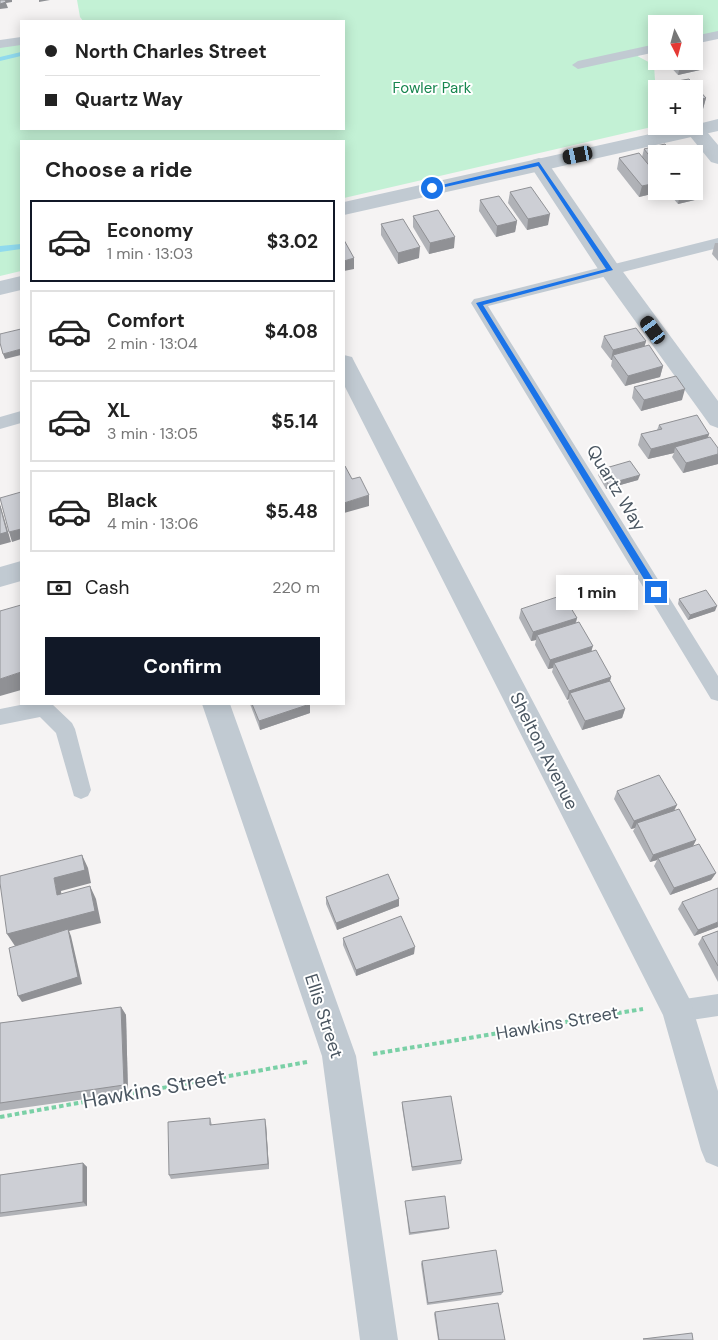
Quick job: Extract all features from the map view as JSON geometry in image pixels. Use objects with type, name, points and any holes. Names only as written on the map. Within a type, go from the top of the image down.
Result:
[{"type":"street","points":[[703,128],[718,125]]},
{"type":"street","points":[[345,209],[672,135]]},
{"type":"street","points":[[699,135],[718,158]]},
{"type":"street","points":[[539,164],[610,270],[718,419]]},
{"type":"street","points":[[0,288],[20,283]]},
{"type":"street","name":"Shelton Avenue","points":[[345,365],[678,1011],[718,1150]]},
{"type":"street","points":[[0,577],[20,571]]},
{"type":"street","name":"Ellis Street","points":[[216,705],[339,1056],[379,1340]]},
{"type":"lane","points":[[703,38],[718,35]]},
{"type":"lane","points":[[0,44],[20,41]]},
{"type":"lane","points":[[578,65],[648,50]]},
{"type":"lane","points":[[610,270],[718,243]]},
{"type":"lane","name":"Quartz Way","points":[[610,270],[479,303],[718,693]]},
{"type":"lane","points":[[0,423],[20,417]]},
{"type":"lane","points":[[0,716],[44,708],[65,729],[81,790]]},
{"type":"lane","points":[[678,1011],[718,1005]]},
{"type":"path","name":"Hawkins Street","points":[[377,1054],[649,1008]]},
{"type":"path","name":"Hawkins Street","points":[[0,1117],[307,1062]]},
{"type":"green space","name":"Fowler Park","points":[[77,0],[718,0],[718,32],[703,36],[703,15],[648,15],[648,48],[630,52],[648,62],[648,70],[654,70],[655,80],[648,80],[648,128],[345,198],[345,140],[20,140],[20,271],[0,276],[0,46],[20,42],[20,130],[345,130],[345,20],[82,20]]},
{"type":"building","points":[[0,0],[5,0],[6,2],[0,4]]},
{"type":"building","points":[[639,153],[648,164],[648,185],[642,186],[619,158]]},
{"type":"building","points":[[531,187],[550,214],[528,219],[510,192]]},
{"type":"building","points":[[499,196],[517,221],[497,226],[480,200]]},
{"type":"building","points":[[438,210],[455,237],[430,243],[413,216]]},
{"type":"building","points":[[403,219],[420,247],[398,253],[381,224]]},
{"type":"building","points":[[345,242],[354,258],[345,261]]},
{"type":"building","points":[[636,328],[646,341],[613,350],[604,336]]},
{"type":"building","points":[[20,329],[20,349],[3,354],[0,334]]},
{"type":"building","points":[[649,345],[663,366],[628,376],[613,355]]},
{"type":"building","points":[[676,376],[685,389],[644,400],[634,387]]},
{"type":"building","points":[[697,415],[709,434],[651,449],[641,434],[662,429],[659,425]]},
{"type":"building","points":[[710,437],[718,448],[718,454],[686,463],[675,447]]},
{"type":"building","points":[[630,461],[640,475],[608,484],[599,470]]},
{"type":"building","points":[[345,466],[352,479],[360,477],[369,495],[345,503]]},
{"type":"building","points":[[20,492],[20,529],[9,532],[0,498]]},
{"type":"building","points":[[0,506],[7,532],[0,534]]},
{"type":"building","points":[[706,590],[717,606],[690,615],[679,599]]},
{"type":"building","points":[[563,595],[577,618],[533,632],[521,609]]},
{"type":"building","points":[[20,605],[20,672],[0,679],[0,611]]},
{"type":"building","points":[[579,622],[593,646],[550,660],[537,635]]},
{"type":"building","points":[[596,650],[611,677],[569,691],[554,663]]},
{"type":"building","points":[[610,681],[625,709],[585,721],[570,693]]},
{"type":"building","points":[[252,705],[307,705],[259,721]]},
{"type":"building","points":[[659,775],[677,805],[634,821],[617,791]]},
{"type":"building","points":[[679,809],[696,840],[653,855],[637,823]]},
{"type":"building","points":[[699,844],[716,873],[674,888],[658,858]]},
{"type":"building","points":[[82,855],[85,870],[54,878],[57,895],[90,886],[95,911],[7,934],[0,876]]},
{"type":"building","points":[[388,874],[399,899],[336,923],[326,897]]},
{"type":"building","points":[[718,888],[718,922],[698,930],[682,902]]},
{"type":"building","points":[[401,916],[415,947],[356,970],[343,938]]},
{"type":"building","points":[[68,929],[78,977],[18,996],[9,948]]},
{"type":"building","points":[[718,931],[718,966],[702,937]]},
{"type":"building","points":[[121,1007],[124,1085],[0,1103],[0,1023]]},
{"type":"building","points":[[451,1096],[462,1160],[412,1167],[402,1102]]},
{"type":"building","points":[[210,1118],[210,1125],[265,1119],[268,1164],[169,1175],[168,1122]]},
{"type":"building","points":[[83,1163],[83,1202],[0,1213],[0,1175]]},
{"type":"building","points":[[445,1196],[449,1228],[410,1233],[405,1201]]},
{"type":"building","points":[[496,1250],[503,1292],[428,1303],[422,1261]]},
{"type":"building","points":[[498,1303],[505,1340],[439,1340],[435,1312]]},
{"type":"building","points":[[692,1333],[693,1340],[643,1339]]},
{"type":"waterway","points":[[0,59],[20,54]]},
{"type":"waterway","points":[[0,249],[20,247]]},
{"type":"route","points":[[432,188],[539,164],[610,270],[479,303],[656,592]]}]
